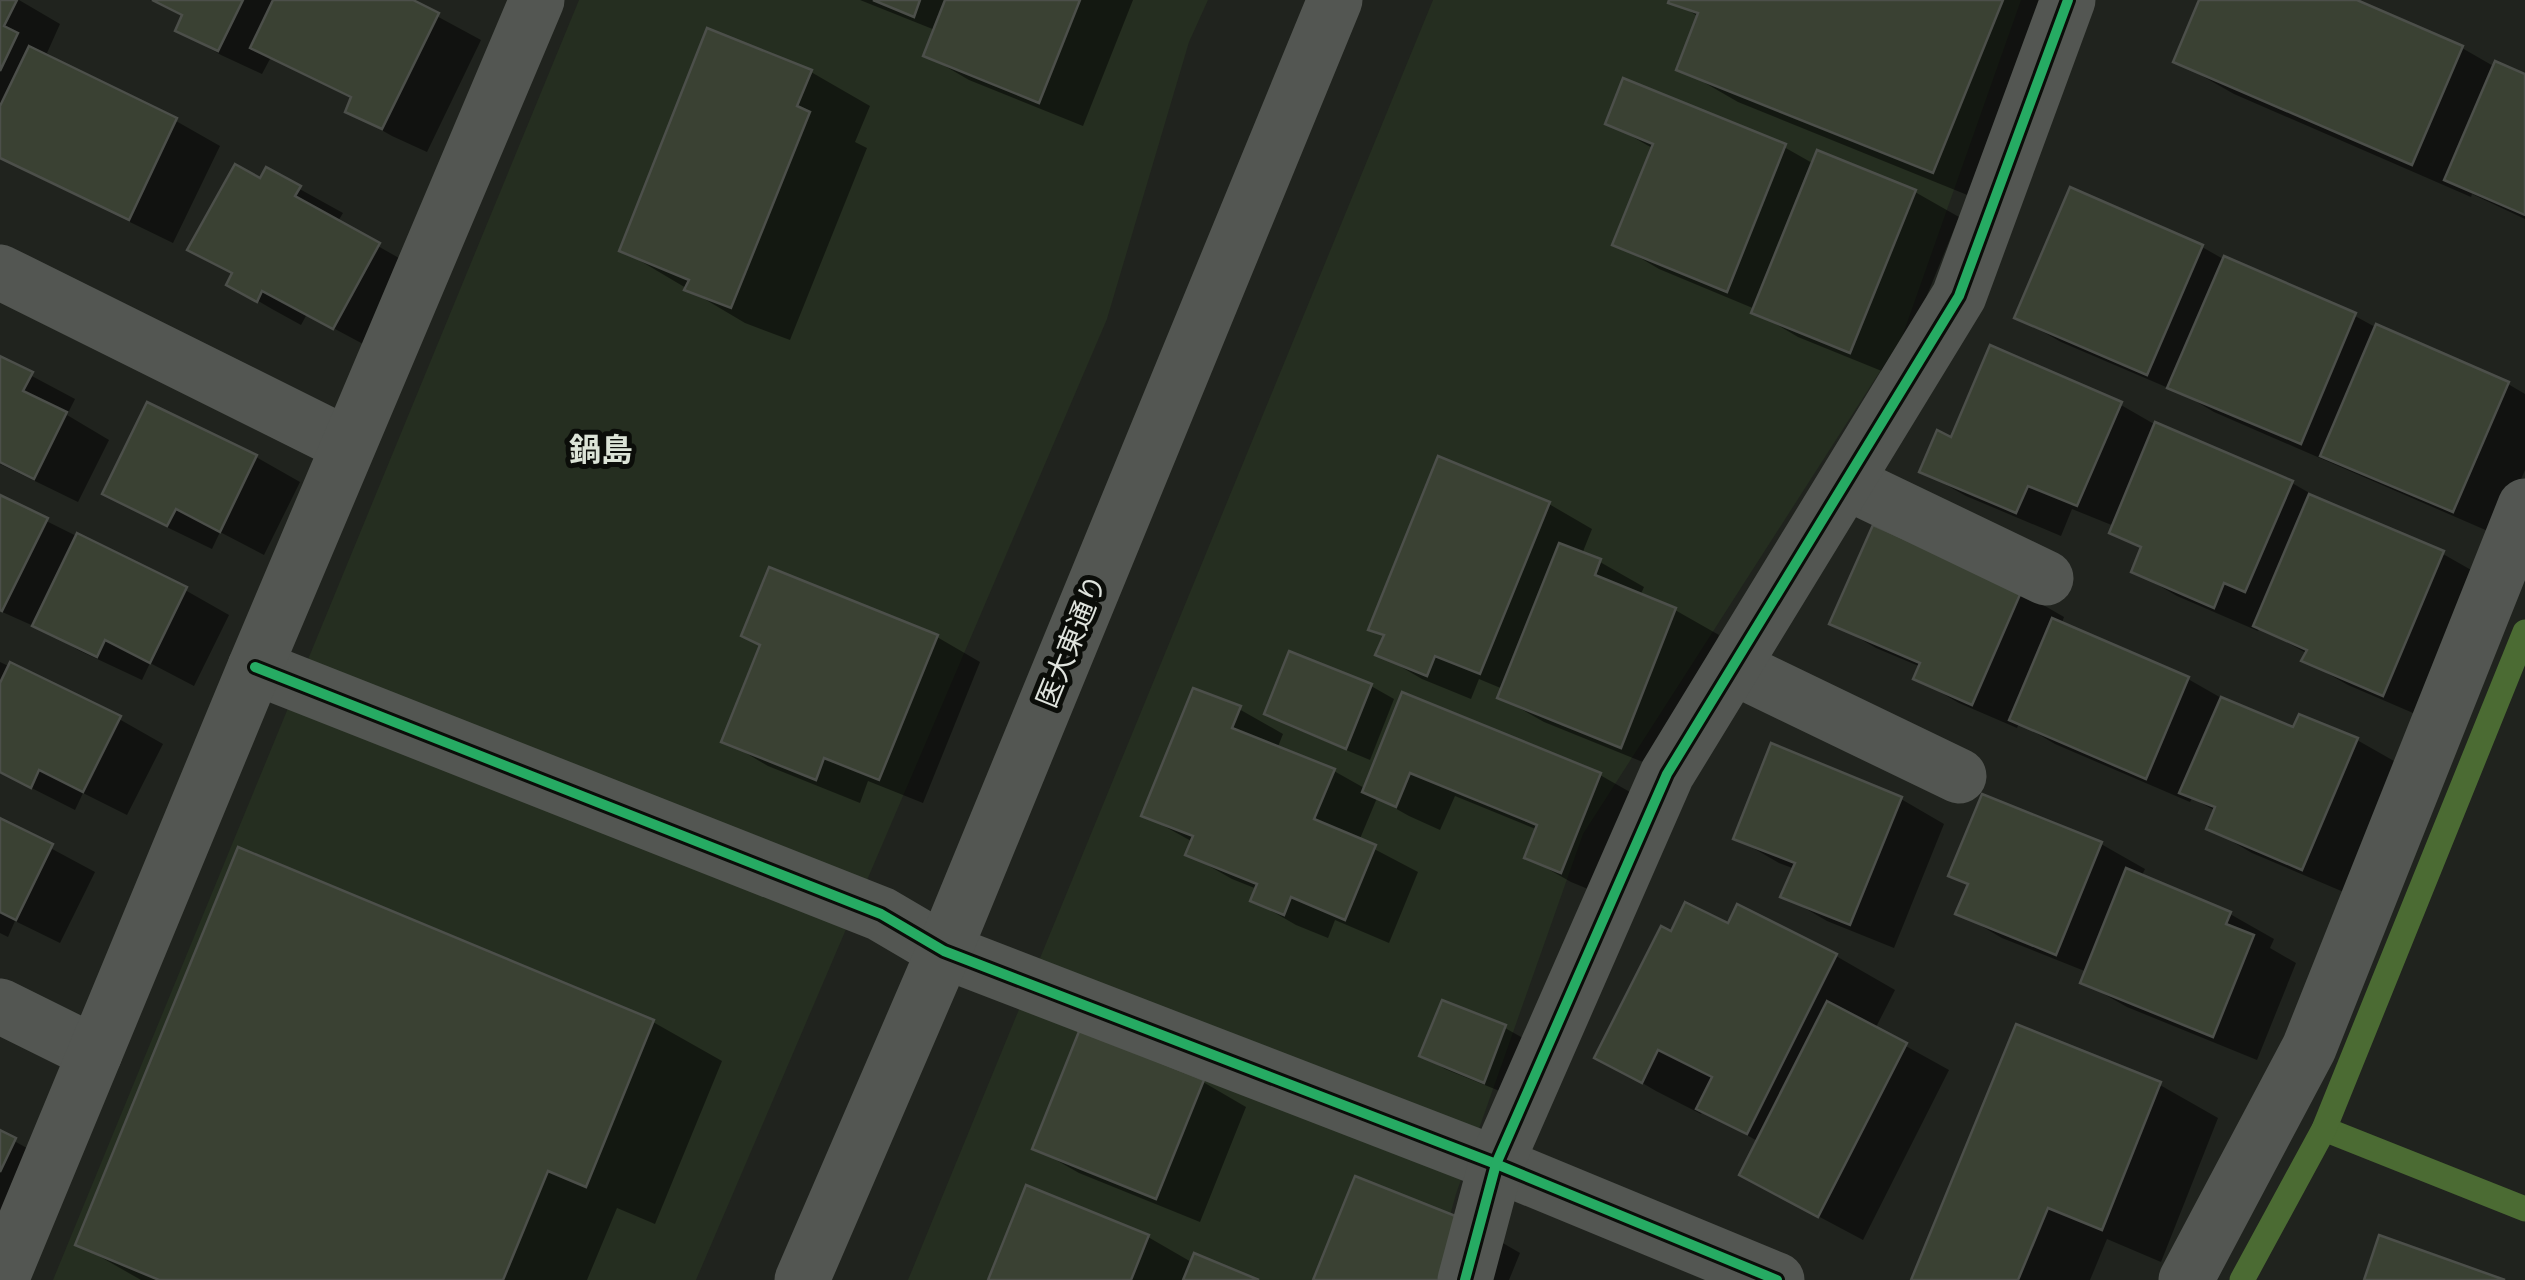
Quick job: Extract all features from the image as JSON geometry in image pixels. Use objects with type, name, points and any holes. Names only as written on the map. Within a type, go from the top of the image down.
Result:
[{"type":"street","points":[[1,1280],[537,0]]},
{"type":"street","name":"医大東通り","points":[[802,1280],[944,950],[1336,0]]},
{"type":"street","points":[[1465,1280],[1496,1164],[1668,774],[1960,296],[2068,0]]},
{"type":"street","points":[[0,272],[348,445]]},
{"type":"street","points":[[1846,482],[2046,578]]},
{"type":"street","points":[[2186,1280],[2309,1048],[2525,506]]},
{"type":"street","points":[[255,666],[880,914],[944,950],[1496,1164],[1778,1280]]},
{"type":"street","points":[[1733,667],[1959,776]]},
{"type":"street","points":[[0,1006],[94,1054]]},
{"type":"shaded area","points":[[579,0],[1208,0],[1189,42],[1107,319],[696,1280],[53,1280]]},
{"type":"shaded area","points":[[1433,0],[2021,0],[1902,337],[1583,834],[1456,1194],[1432,1280],[908,1280]]},
{"type":"building","points":[[0,0],[17,0],[4,26],[18,33],[0,71]]},
{"type":"building","points":[[152,0],[243,0],[218,51],[175,31],[182,15]]},
{"type":"building","points":[[273,0],[413,0],[439,13],[382,129],[345,112],[351,97],[250,48]]},
{"type":"building","points":[[873,0],[920,0],[914,17]]},
{"type":"building","points":[[945,0],[1080,0],[1039,103],[923,56]]},
{"type":"building","points":[[2003,0],[1933,173],[1676,70],[1698,13],[1668,3]]},
{"type":"building","points":[[2199,0],[2357,0],[2463,46],[2412,165],[2173,62]]},
{"type":"building","points":[[707,28],[812,70],[797,106],[810,112],[731,308],[684,290],[689,280],[619,251]]},
{"type":"building","points":[[29,46],[177,118],[129,220],[0,158],[0,106]]},
{"type":"building","points":[[2495,61],[2525,74],[2525,215],[2444,180]]},
{"type":"building","points":[[1623,78],[1786,144],[1727,292],[1612,245],[1653,144],[1605,124]]},
{"type":"building","points":[[1817,150],[1916,190],[1850,353],[1751,313]]},
{"type":"building","points":[[235,164],[260,178],[266,167],[301,186],[295,196],[380,243],[333,329],[262,291],[257,302],[226,285],[232,273],[187,250]]},
{"type":"building","points":[[2070,187],[2203,245],[2147,375],[2014,318]]},
{"type":"building","points":[[2224,256],[2356,313],[2301,444],[2167,388]]},
{"type":"building","points":[[2376,324],[2509,382],[2453,512],[2320,456]]},
{"type":"building","points":[[1990,345],[2122,402],[2077,506],[2028,486],[2016,513],[1919,472],[1937,430],[1951,437]]},
{"type":"building","points":[[0,356],[33,372],[23,391],[67,412],[34,479],[0,462]]},
{"type":"building","points":[[147,402],[257,455],[220,532],[176,509],[167,526],[102,494]]},
{"type":"building","points":[[2155,422],[2293,481],[2245,592],[2224,583],[2214,608],[2131,572],[2141,547],[2109,533]]},
{"type":"building","points":[[1438,456],[1550,502],[1480,674],[1435,656],[1427,676],[1375,655],[1384,635],[1368,630]]},
{"type":"building","points":[[2309,494],[2444,551],[2383,696],[2301,661],[2307,650],[2253,626]]},
{"type":"building","points":[[0,495],[48,518],[2,611],[0,610]]},
{"type":"building","points":[[1873,525],[2022,590],[1972,705],[1913,679],[1920,663],[1829,624]]},
{"type":"building","points":[[77,533],[187,587],[150,663],[105,640],[97,657],[32,626]]},
{"type":"building","points":[[1559,543],[1601,559],[1595,575],[1676,608],[1621,748],[1497,698]]},
{"type":"building","points":[[769,567],[938,635],[879,780],[824,758],[816,780],[721,742],[760,645],[741,636]]},
{"type":"building","points":[[2052,618],[2189,677],[2146,779],[2009,720]]},
{"type":"building","points":[[1289,651],[1372,684],[1346,749],[1264,714]]},
{"type":"building","points":[[10,662],[121,716],[83,792],[39,770],[31,788],[0,772],[0,683]]},
{"type":"building","points":[[1193,688],[1241,706],[1232,728],[1335,769],[1314,819],[1376,845],[1345,920],[1291,897],[1284,915],[1250,901],[1257,884],[1185,855],[1193,836],[1141,816]]},
{"type":"building","points":[[1402,692],[1601,773],[1561,873],[1524,858],[1537,825],[1410,773],[1396,807],[1362,792]]},
{"type":"building","points":[[2221,697],[2293,727],[2299,714],[2358,738],[2302,870],[2206,829],[2215,807],[2179,793]]},
{"type":"building","points":[[1771,743],[1902,797],[1850,925],[1780,897],[1795,863],[1733,839]]},
{"type":"building","points":[[1982,794],[2102,842],[2056,955],[1955,914],[1968,884],[1948,876]]},
{"type":"building","points":[[0,818],[53,844],[16,920],[0,912]]},
{"type":"building","points":[[238,847],[654,1020],[586,1187],[548,1171],[503,1280],[159,1280],[75,1245]]},
{"type":"building","points":[[2126,868],[2231,912],[2226,924],[2254,935],[2213,1037],[2080,983]]},
{"type":"building","points":[[1685,902],[1728,923],[1737,904],[1837,954],[1747,1134],[1696,1109],[1712,1077],[1658,1050],[1642,1083],[1594,1058],[1661,926],[1671,931]]},
{"type":"building","points":[[1442,1000],[1506,1025],[1484,1083],[1419,1056]]},
{"type":"building","points":[[1827,1001],[1907,1043],[1818,1217],[1739,1175]]},
{"type":"building","points":[[2016,1024],[2161,1082],[2102,1230],[2048,1208],[2018,1280],[1911,1280]]},
{"type":"building","points":[[1080,1029],[1204,1080],[1156,1199],[1032,1149]]},
{"type":"building","points":[[0,1130],[16,1138],[0,1172]]},
{"type":"building","points":[[1355,1176],[1478,1225],[1456,1280],[1313,1280]]},
{"type":"building","points":[[1026,1185],[1149,1235],[1131,1280],[988,1280]]},
{"type":"building","points":[[2379,1235],[2505,1280],[2364,1280]]},
{"type":"building","points":[[1194,1253],[1259,1280],[1183,1280]]},
{"type":"waterway","points":[[2242,1280],[2324,1129],[2525,632]]},
{"type":"waterway","points":[[2324,1129],[2525,1209]]},
{"type":"cycle path","points":[[1465,1280],[1496,1164],[1667,774],[1959,296],[2068,0]]},
{"type":"cycle path","points":[[255,667],[881,914],[944,951],[1496,1164],[1777,1280]]},
{"type":"district","name":"鍋島","points":[[601,450]]}]
